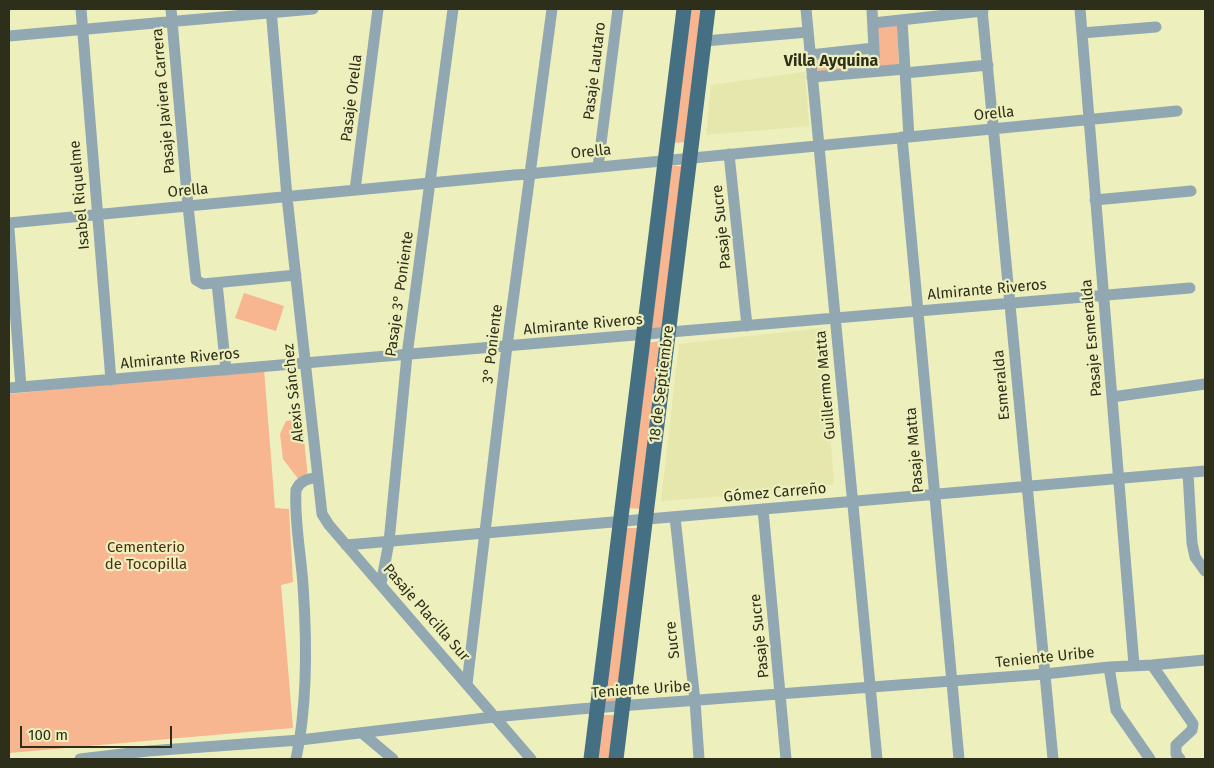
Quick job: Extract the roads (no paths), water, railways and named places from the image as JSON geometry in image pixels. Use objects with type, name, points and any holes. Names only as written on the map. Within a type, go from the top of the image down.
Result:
[{"type":"main road","name":"18 de Septiembre","points":[[591,759],[684,9]]},
{"type":"main road","name":"18 de Septiembre","points":[[616,759],[708,9]]},
{"type":"street","name":"Isabel Riquelme","points":[[81,9],[96,215],[111,380]]},
{"type":"street","name":"Pasaje Javiera Carrera","points":[[171,9],[196,280],[203,284],[217,283]]},
{"type":"street","points":[[9,36],[272,11],[313,9]]},
{"type":"street","name":"Pasaje Orella","points":[[355,190],[378,9]]},
{"type":"street","name":"Pasaje 3° Poniente","points":[[381,584],[389,542],[407,355],[454,9]]},
{"type":"street","name":"3° Poniente","points":[[467,684],[508,346],[552,9]]},
{"type":"street","name":"Pasaje Lautaro","points":[[598,167],[618,9]]},
{"type":"street","name":"Guillermo Matta","points":[[806,9],[877,759]]},
{"type":"street","points":[[872,9],[875,71]]},
{"type":"street","name":"Pasaje Esmeralda","points":[[1080,9],[1134,665]]},
{"type":"street","points":[[873,23],[982,10]]},
{"type":"street","name":"Esmeralda","points":[[982,10],[1053,759]]},
{"type":"street","name":"Alexis Sánchez","points":[[272,11],[287,197],[307,363],[318,477]]},
{"type":"street","name":"Pasaje Matta","points":[[902,20],[905,71],[905,137],[918,311],[958,759]]},
{"type":"street","points":[[1082,33],[1156,27]]},
{"type":"street","points":[[704,41],[808,32]]},
{"type":"street","points":[[810,55],[874,48]]},
{"type":"street","points":[[812,77],[875,71],[905,71],[988,65]]},
{"type":"street","name":"Orella","points":[[9,224],[1177,111]]},
{"type":"street","name":"Pasaje Sucre","points":[[729,154],[746,326]]},
{"type":"street","points":[[1096,200],[1191,191]]},
{"type":"street","points":[[9,229],[21,387]]},
{"type":"street","points":[[226,370],[217,283],[296,275]]},
{"type":"street","name":"Almirante Riveros","points":[[9,388],[1190,288]]},
{"type":"street","points":[[1112,397],[1205,384]]},
{"type":"street","name":"Gómez Carreño","points":[[346,545],[1205,471]]},
{"type":"street","points":[[1188,473],[1192,544],[1195,557],[1205,571]]},
{"type":"street","points":[[296,759],[303,720],[305,650],[303,585],[296,490],[297,486],[305,479],[318,477]]},
{"type":"street","name":"Pasaje Placilla Sur","points":[[318,477],[322,514],[325,520],[531,759]]},
{"type":"street","name":"Pasaje Sucre","points":[[763,509],[786,759]]},
{"type":"street","name":"Sucre","points":[[675,517],[695,700],[699,759]]},
{"type":"street","name":"Teniente Uribe","points":[[80,759],[147,755],[300,740],[494,717],[1205,660]]},
{"type":"street","points":[[1152,665],[1193,724],[1192,730],[1176,745],[1176,754],[1180,759]]},
{"type":"street","points":[[1109,667],[1116,710],[1150,759]]},
{"type":"street","points":[[362,733],[393,759]]},
{"type":"district","name":"Villa Ayquina","points":[[831,62]]},
{"type":"park label","name":"Cementerio de Tocopilla","points":[[146,556]]}]
